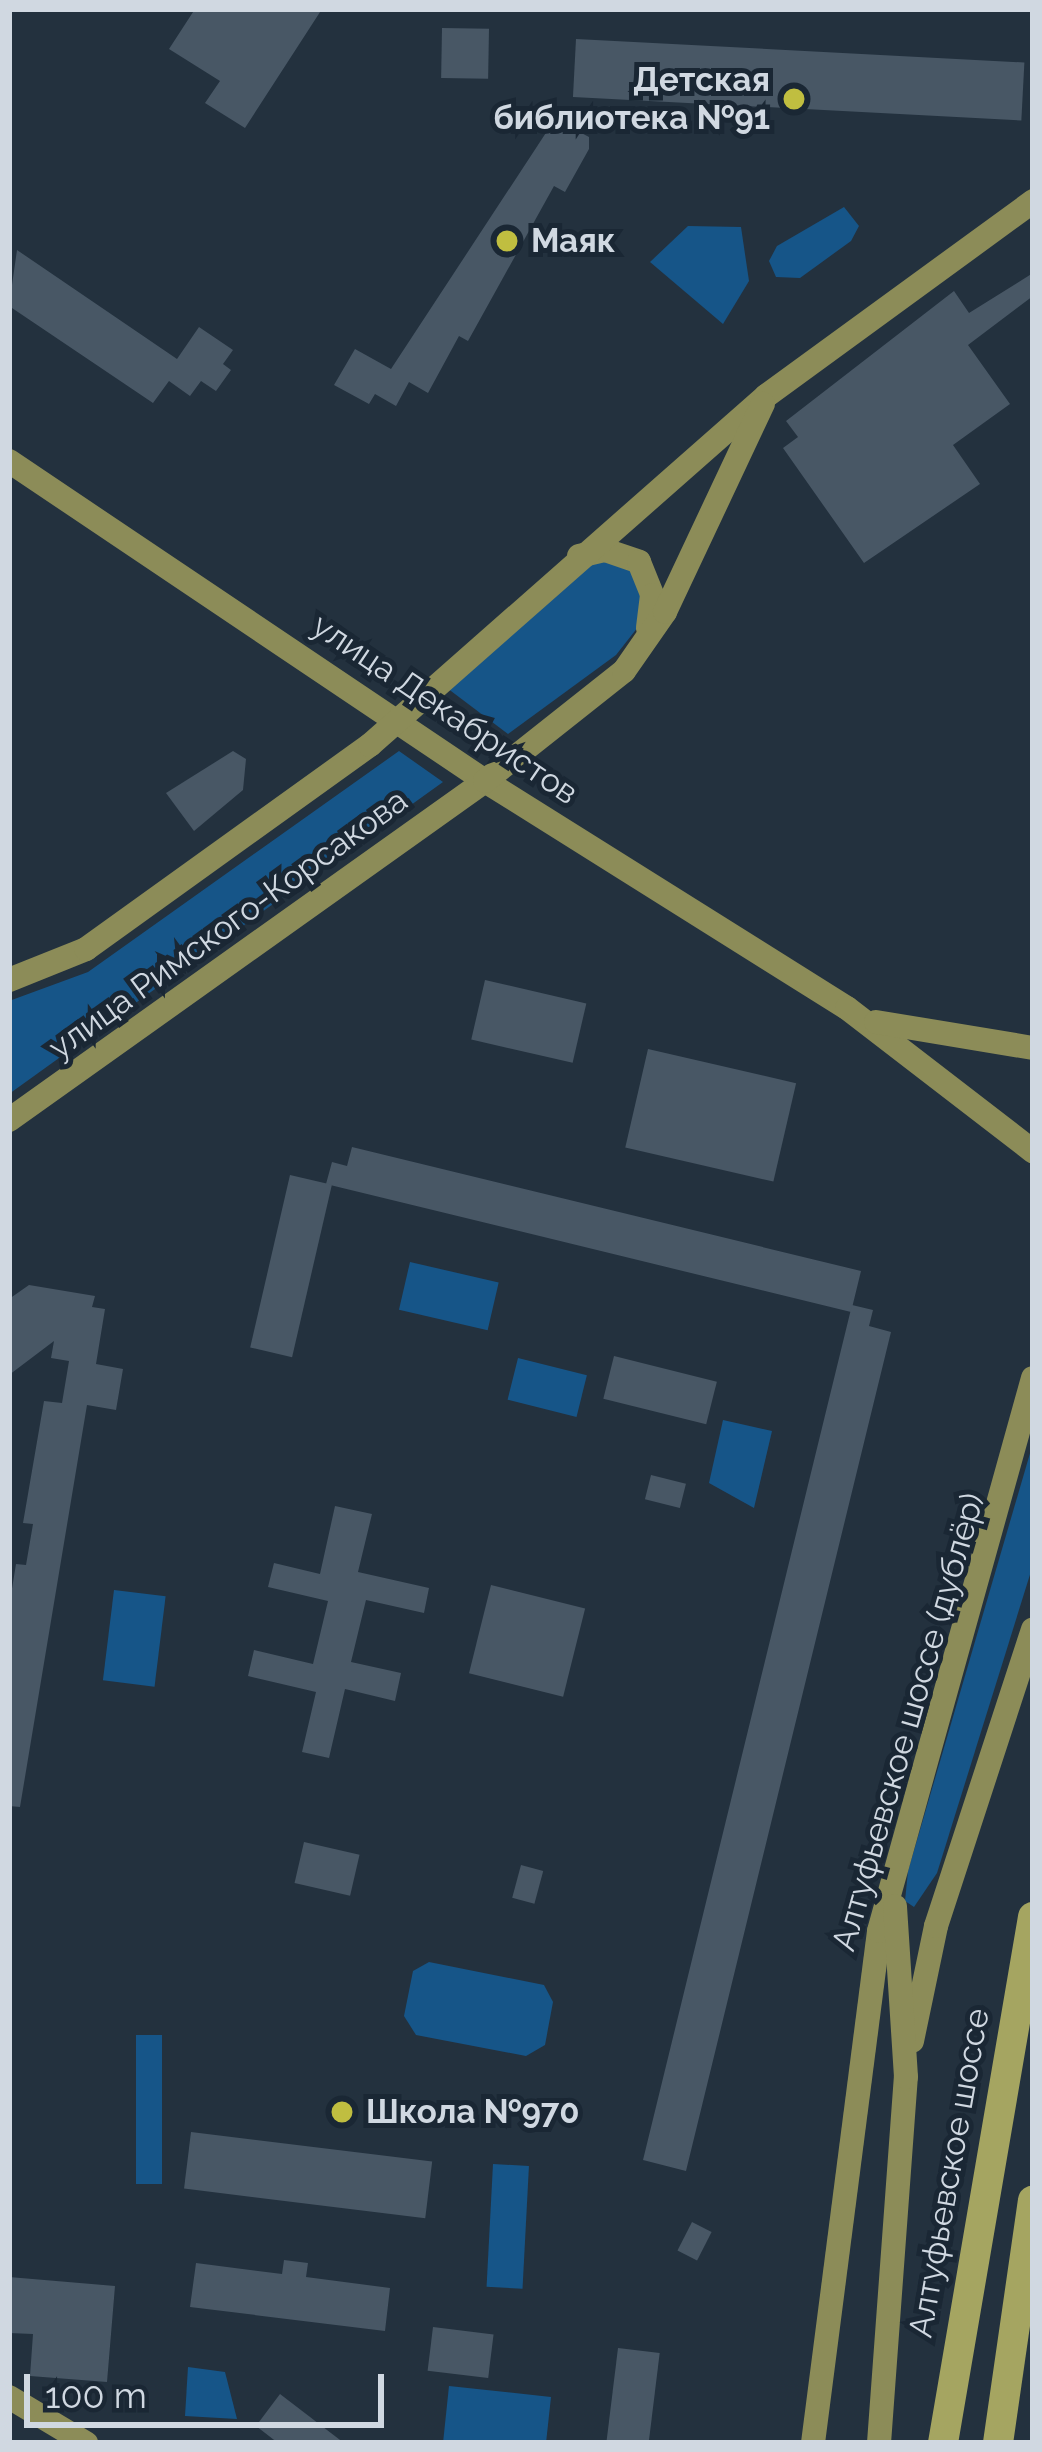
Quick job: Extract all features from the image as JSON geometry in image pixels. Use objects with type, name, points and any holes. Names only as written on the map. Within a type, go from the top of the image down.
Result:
[{"type":"main road","name":"улица Римского-Корсакова","points":[[9,980],[86,949],[396,718],[566,563],[766,396],[1033,201]]},
{"type":"main road","points":[[642,648],[766,396]]},
{"type":"main road","name":"улица Декабристов","points":[[9,461],[485,782],[847,1008],[1033,1151]]},
{"type":"main road","points":[[566,563],[605,550],[639,562],[652,595],[642,648]]},
{"type":"main road","name":"улица Римского-Корсакова","points":[[9,1120],[485,782],[642,648]]},
{"type":"main road","name":"улица Декабристов","points":[[847,1008],[910,1032],[1033,1048]]},
{"type":"main road","name":"Алтуфьевское шоссе (дублёр)","points":[[813,2443],[856,2084],[902,1851],[1033,1378]]},
{"type":"main road","points":[[879,2443],[905,2094],[946,1896],[1033,1629]]},
{"type":"main road","points":[[902,1851],[899,1987],[905,2094]]},
{"type":"main road","points":[[856,2084],[946,1896]]},
{"type":"main road","name":"Алтуфьевское шоссе","points":[[943,2443],[1033,1917]]},
{"type":"main road","points":[[998,2443],[1033,2201]]},
{"type":"main road","points":[[9,2397],[86,2443]]},
{"type":"shaded area","points":[[844,207],[859,226],[851,241],[800,278],[776,277],[769,261],[777,246]]},
{"type":"shaded area","points":[[688,226],[741,227],[749,281],[723,324],[650,262]]},
{"type":"shaded area","points":[[598,557],[627,564],[644,589],[638,627],[616,655],[508,734],[447,688]]},
{"type":"shaded area","points":[[399,751],[443,782],[9,1094],[9,1001],[88,972]]},
{"type":"shaded area","points":[[410,1262],[499,1282],[488,1330],[399,1310]]},
{"type":"shaded area","points":[[518,1358],[587,1375],[576,1417],[508,1400]]},
{"type":"shaded area","points":[[723,1420],[772,1431],[754,1508],[709,1483]]},
{"type":"shaded area","points":[[1033,1443],[1033,1565],[937,1873],[914,1907],[905,1901],[908,1871]]},
{"type":"shaded area","points":[[114,1590],[166,1596],[155,1687],[103,1680]]},
{"type":"shaded area","points":[[429,1962],[544,1985],[553,2002],[545,2045],[526,2056],[416,2035],[404,2016],[413,1971]]},
{"type":"shaded area","points":[[136,2035],[162,2035],[162,2184],[136,2184]]},
{"type":"shaded area","points":[[493,2164],[529,2166],[523,2289],[487,2287]]},
{"type":"shaded area","points":[[188,2367],[225,2372],[237,2419],[185,2416]]},
{"type":"shaded area","points":[[449,2386],[551,2397],[546,2443],[443,2443]]},
{"type":"building","points":[[195,9],[322,9],[245,128],[205,103],[220,81],[169,49]]},
{"type":"building","points":[[442,28],[489,29],[488,79],[441,78]]},
{"type":"building","points":[[576,39],[1024,62],[1021,120],[573,97]]},
{"type":"building","points":[[555,119],[589,137],[589,149],[565,192],[554,186],[468,341],[459,336],[428,393],[409,382],[396,406],[375,394],[369,404],[334,385],[355,349],[391,369]]},
{"type":"building","points":[[17,250],[177,359],[199,327],[233,350],[223,364],[231,370],[216,391],[201,381],[190,396],[169,381],[153,403],[9,306]]},
{"type":"building","points":[[1033,273],[1033,296],[968,345],[1010,404],[953,445],[980,484],[864,563],[783,448],[798,437],[786,421],[954,291],[969,313]]},
{"type":"building","points":[[233,751],[246,759],[243,790],[194,831],[166,793]]},
{"type":"building","points":[[485,980],[586,1003],[573,1063],[471,1039]]},
{"type":"building","points":[[648,1049],[796,1083],[773,1182],[625,1147]]},
{"type":"building","points":[[352,1147],[861,1271],[851,1312],[326,1184],[332,1162],[347,1166]]},
{"type":"building","points":[[290,1175],[332,1185],[292,1357],[250,1347]]},
{"type":"building","points":[[29,1285],[95,1296],[92,1307],[105,1309],[96,1364],[123,1369],[116,1410],[87,1405],[20,1807],[9,1806],[9,1607],[16,1564],[26,1565],[33,1524],[23,1523],[44,1401],[62,1403],[69,1361],[51,1358],[54,1341],[9,1375],[9,1299]]},
{"type":"building","points":[[852,1305],[873,1310],[869,1326],[891,1332],[686,2171],[643,2160]]},
{"type":"building","points":[[614,1356],[717,1382],[706,1424],[603,1399]]},
{"type":"building","points":[[651,1475],[686,1484],[680,1508],[645,1499]]},
{"type":"building","points":[[335,1506],[372,1514],[358,1572],[429,1588],[424,1613],[366,1600],[351,1662],[401,1673],[395,1701],[345,1689],[329,1758],[302,1752],[316,1692],[248,1676],[254,1650],[313,1664],[328,1601],[268,1587],[274,1563],[320,1574]]},
{"type":"building","points":[[491,1585],[585,1608],[563,1697],[469,1673]]},
{"type":"building","points":[[304,1842],[360,1855],[350,1896],[295,1883]]},
{"type":"building","points":[[521,1865],[543,1871],[534,1904],[512,1898]]},
{"type":"building","points":[[191,2132],[432,2162],[425,2218],[184,2189]]},
{"type":"building","points":[[692,2222],[712,2232],[697,2260],[677,2251]]},
{"type":"building","points":[[284,2260],[308,2263],[306,2277],[390,2288],[385,2331],[190,2307],[196,2263],[282,2274]]},
{"type":"building","points":[[9,2277],[115,2286],[107,2382],[30,2376],[33,2334],[9,2333]]},
{"type":"building","points":[[433,2327],[494,2334],[488,2378],[428,2371]]},
{"type":"building","points":[[618,2348],[660,2353],[649,2443],[606,2443]]},
{"type":"building","points":[[280,2394],[344,2443],[278,2443],[256,2426]]},
{"type":"place","name":"Детская библиотека №91","points":[[794,99]]},
{"type":"place","name":"Маяк","points":[[507,241]]},
{"type":"place","name":"Школа №970","points":[[342,2112]]}]
